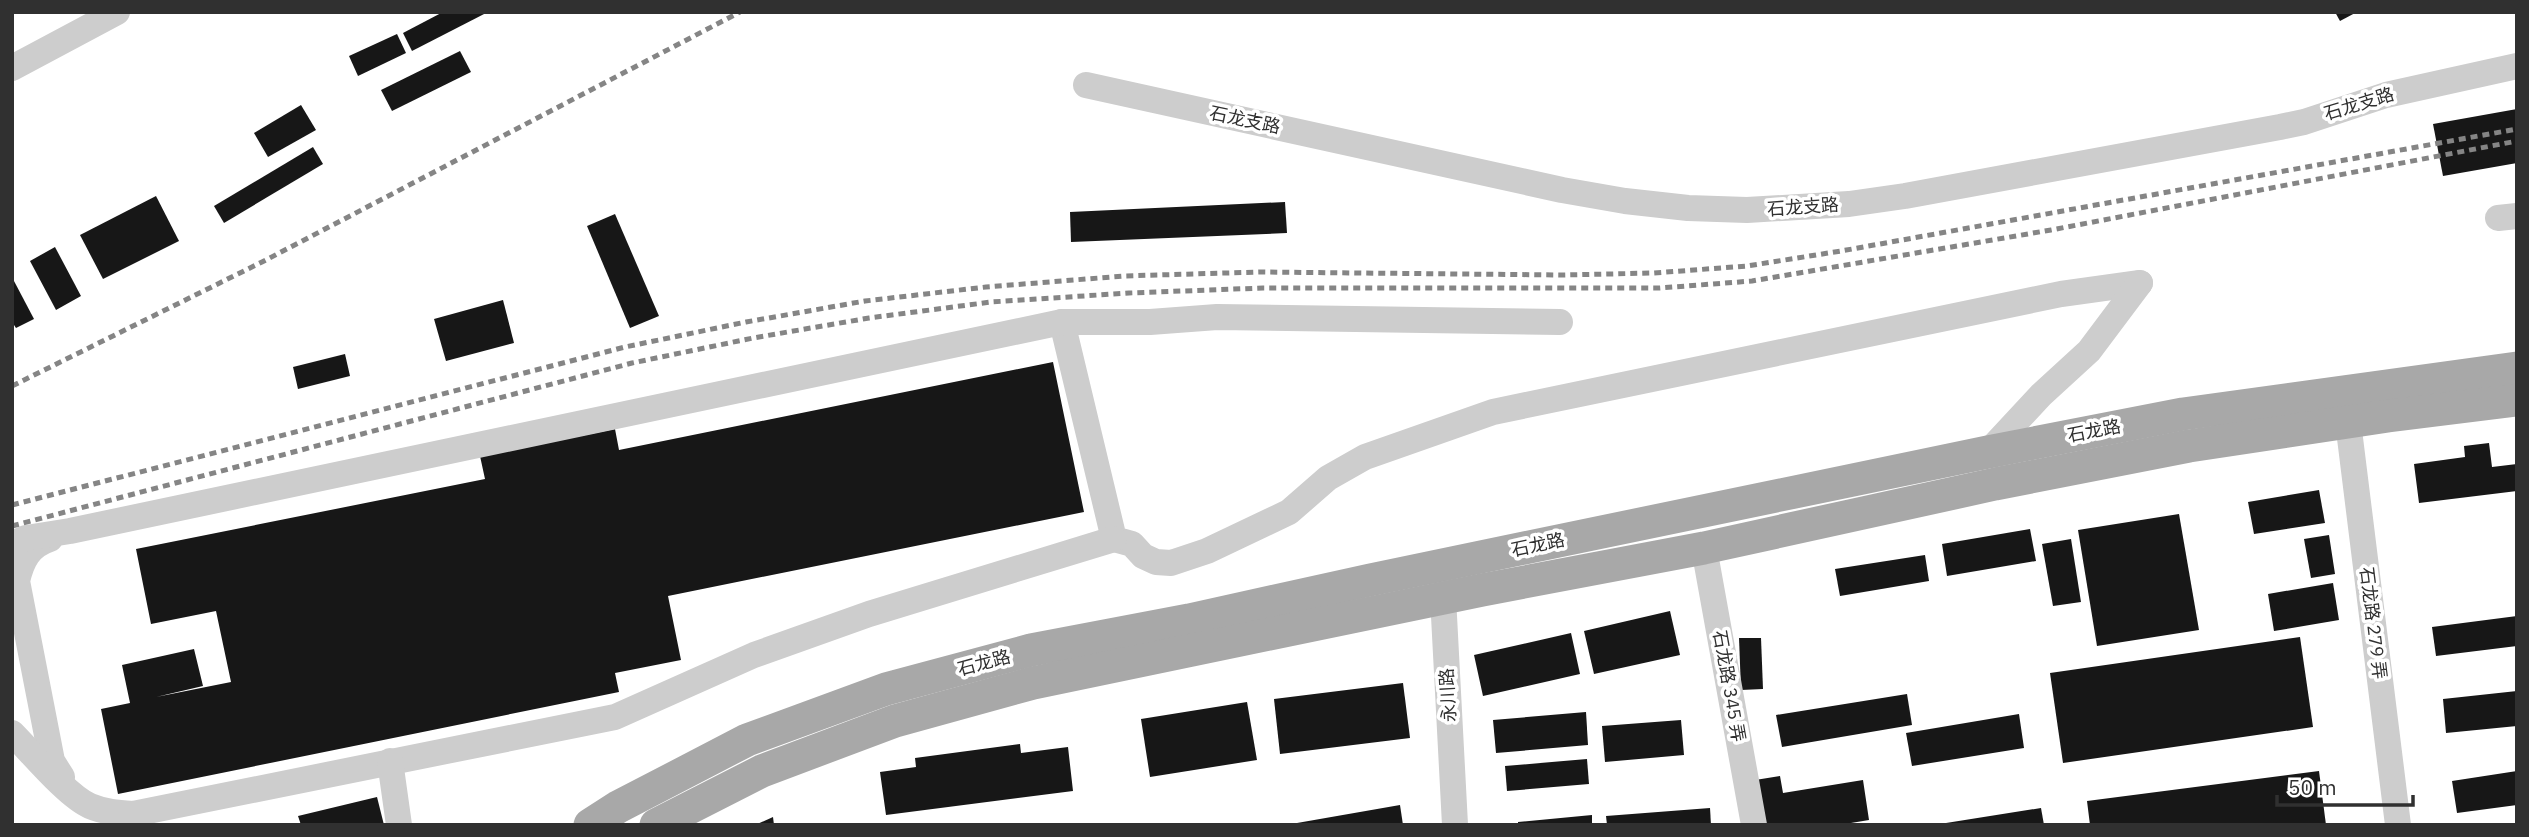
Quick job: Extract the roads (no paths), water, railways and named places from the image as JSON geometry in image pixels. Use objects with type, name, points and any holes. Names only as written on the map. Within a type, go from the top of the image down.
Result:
[{"type":"main road","name":"石龙路","points":[[590,825],[618,807],[747,740],[886,689],[1031,650],[1189,620],[1441,565],[2183,414],[2517,368]]},
{"type":"main road","name":"石龙路","points":[[656,825],[761,771],[895,721],[1033,683],[1443,598],[1704,548],[1995,484],[2163,451],[2348,422],[2517,400]]},
{"type":"street","points":[[12,68],[117,12]]},
{"type":"street","name":"石龙支路","points":[[1086,85],[1562,190],[1688,208],[1747,211],[1849,204],[1905,196],[2280,127],[2304,122],[2386,95],[2517,66]]},
{"type":"street","points":[[12,733],[87,805],[110,813],[133,814],[615,717],[754,655],[818,632],[1114,539],[1132,544],[1143,556],[1156,562],[1171,563],[1207,551],[1289,512],[1328,478],[1365,457],[1493,412],[2061,294],[2140,283],[2089,351],[2041,396],[1988,452]]},
{"type":"street","points":[[12,544],[26,538],[70,531],[1062,322],[1217,317],[1560,322]]},
{"type":"street","points":[[1062,322],[1114,539]]},
{"type":"street","name":"石龙路 279 弄","points":[[2348,422],[2398,825]]},
{"type":"street","points":[[70,531],[36,544],[22,562],[17,581],[52,761],[72,793]]},
{"type":"street","name":"石龙路 345 弄","points":[[1704,548],[1754,825]]},
{"type":"street","name":"永川路","points":[[1441,565],[1455,825]]},
{"type":"street","points":[[390,761],[399,825]]},
{"type":"railway","points":[[12,386],[262,262],[740,12]]},
{"type":"railway","points":[[12,505],[625,347],[865,301],[986,287],[1124,276],[1260,272],[1562,275],[1654,273],[1747,266],[2517,129]]},
{"type":"railway","points":[[12,526],[632,363],[869,318],[991,302],[1129,293],[1263,288],[1660,288],[1752,281],[2051,230],[2517,141]]}]
